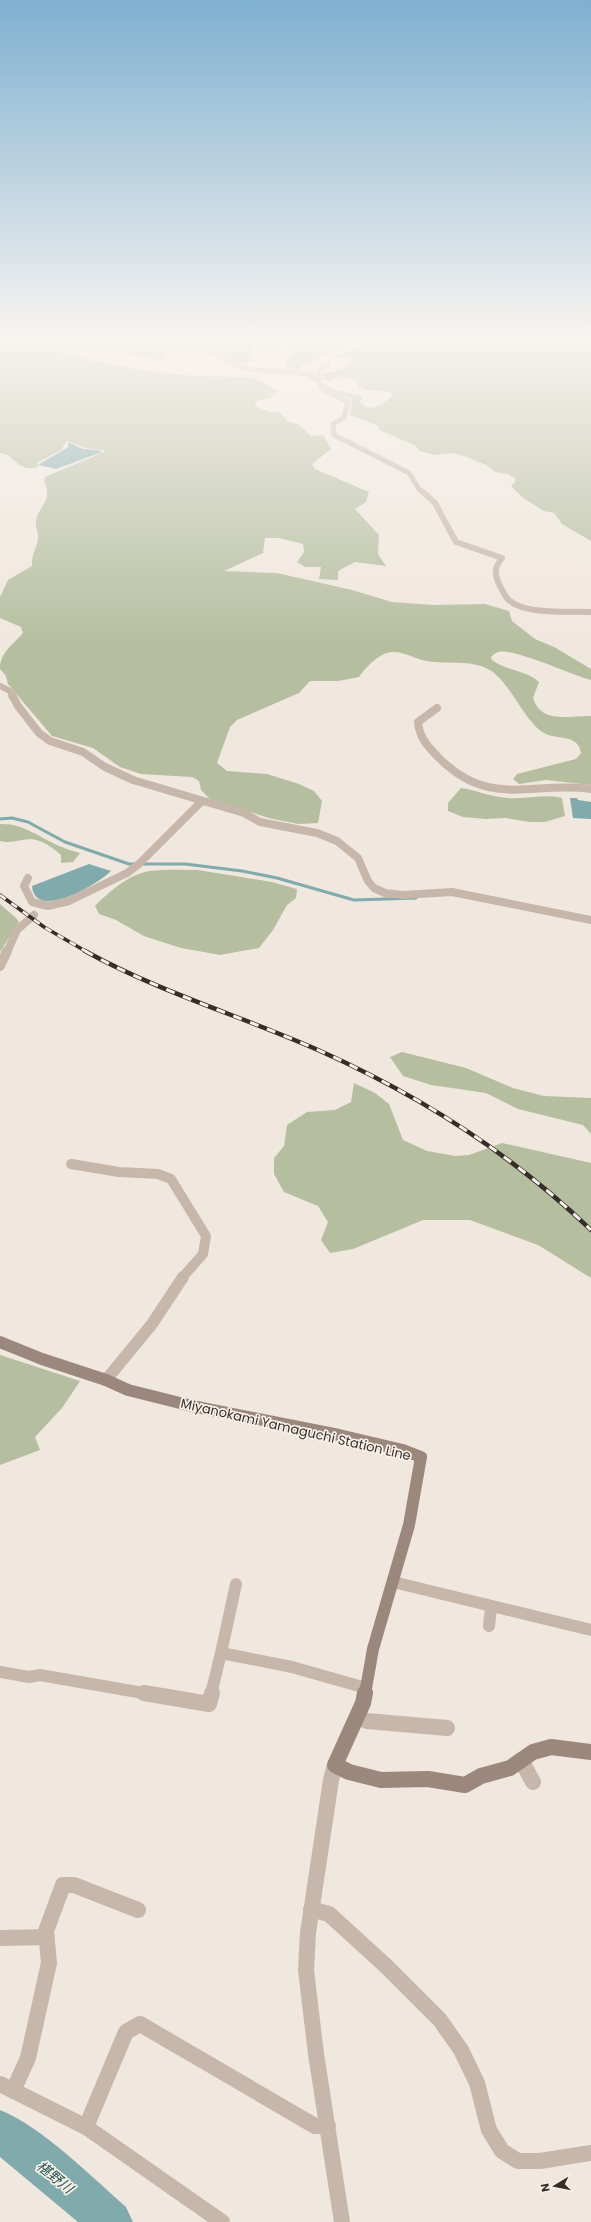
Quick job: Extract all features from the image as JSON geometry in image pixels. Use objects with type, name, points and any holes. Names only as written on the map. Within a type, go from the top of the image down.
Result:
[{"type":"main road","name":"Miyanokami Yamaguchi Station Line","points":[[0,1342],[42,1359],[106,1380],[128,1390],[192,1406],[339,1435],[404,1450],[421,1457],[409,1525],[373,1649],[366,1688],[358,1717],[341,1748],[335,1765]]},
{"type":"main road","points":[[335,1765],[350,1772],[381,1780],[399,1781],[428,1779],[465,1784],[481,1776],[510,1768],[533,1752],[551,1747],[591,1752]]},
{"type":"street","points":[[343,440],[410,473],[419,489],[435,503],[456,542],[502,558],[496,566],[495,576],[508,600],[515,606],[532,610],[591,612]]},
{"type":"street","points":[[0,686],[10,691],[18,706],[45,738],[83,752],[105,767],[133,780],[244,813],[260,822],[317,833],[337,841],[358,858],[368,882],[374,888],[385,893],[403,895],[452,892],[591,920]]},
{"type":"street","points":[[438,708],[418,722],[418,733],[446,765],[475,784],[511,791],[576,786],[591,789]]},
{"type":"street","points":[[0,966],[17,930],[24,921],[48,906],[69,901],[126,873],[139,864],[202,801]]},
{"type":"street","points":[[28,878],[24,886],[27,898],[32,903],[48,906]]},
{"type":"street","points":[[32,903],[34,915]]},
{"type":"street","points":[[71,1164],[119,1172],[158,1174],[171,1179],[206,1236],[206,1245],[203,1254],[178,1283],[152,1324],[106,1380]]},
{"type":"street","points":[[393,1582],[591,1630]]},
{"type":"street","points":[[0,1672],[30,1676],[40,1675],[208,1704],[236,1584]]},
{"type":"street","points":[[489,1626],[492,1607]]},
{"type":"street","points":[[221,1652],[292,1668],[366,1688]]},
{"type":"street","points":[[358,1717],[367,1721],[447,1728]]},
{"type":"street","points":[[521,1760],[533,1782]]},
{"type":"street","points":[[335,1765],[331,1780],[312,1909],[306,1970],[316,2054],[342,2222]]},
{"type":"street","points":[[138,1910],[74,1885],[63,1885],[46,1931],[49,1963],[28,2058],[7,2088],[86,2128],[222,2222]]},
{"type":"street","points":[[312,1909],[329,1914],[386,1966],[440,2020],[462,2050],[477,2083],[489,2130],[502,2151],[518,2161],[540,2161],[591,2153]]},
{"type":"street","points":[[0,1938],[47,1937]]},
{"type":"street","points":[[86,2128],[126,2032],[140,2024],[315,2126],[328,2126]]},
{"type":"green space","points":[[0,440],[326,440],[331,449],[312,464],[315,469],[369,492],[366,502],[355,509],[379,535],[378,554],[386,566],[355,562],[338,571],[338,580],[319,579],[321,567],[305,567],[297,562],[304,552],[303,544],[279,538],[265,538],[263,553],[224,571],[277,573],[352,590],[392,602],[433,605],[485,604],[509,611],[512,621],[535,639],[554,647],[591,669],[591,680],[517,654],[499,652],[491,657],[492,660],[498,664],[528,675],[539,682],[533,698],[537,706],[543,712],[558,717],[591,716],[591,785],[546,780],[519,784],[513,779],[517,774],[576,759],[581,753],[579,747],[572,740],[551,736],[538,729],[531,722],[505,684],[490,670],[467,663],[427,661],[396,652],[382,655],[369,665],[359,677],[338,681],[310,681],[299,693],[237,720],[230,727],[217,763],[227,771],[267,774],[299,784],[314,791],[322,801],[318,823],[298,824],[269,818],[210,799],[201,790],[199,781],[192,777],[141,774],[120,767],[93,748],[52,736],[8,684],[6,676],[0,669],[2,658],[5,653],[23,633],[21,627],[0,618],[0,597],[8,580],[32,566],[38,540],[36,525],[37,516],[44,504],[47,494],[47,488],[44,481],[45,477],[104,452],[105,450],[86,448],[67,441],[61,450],[37,463],[38,467],[31,468],[25,468],[5,454],[0,453]]},
{"type":"green space","points":[[402,440],[591,440],[591,541],[562,524],[554,513],[544,511],[523,498],[511,486],[515,482],[515,478],[508,474],[495,472],[486,465],[464,456],[453,453],[435,455],[419,451],[416,446]]},
{"type":"green space","points":[[461,788],[507,798],[548,796],[562,798],[565,816],[545,822],[530,822],[505,818],[486,819],[463,817],[448,811],[448,803]]},
{"type":"green space","points":[[0,824],[8,824],[24,828],[59,846],[80,853],[73,862],[61,863],[61,855],[40,841],[31,839],[8,842],[0,841]]},
{"type":"green space","points":[[161,870],[198,870],[272,882],[297,889],[296,898],[287,905],[273,930],[259,948],[220,955],[181,948],[144,936],[116,920],[99,914],[95,906],[120,884],[141,873]]},
{"type":"green space","points":[[0,904],[19,922],[0,952]]},
{"type":"green space","points":[[402,1052],[466,1068],[513,1088],[544,1096],[591,1098],[591,1134],[583,1125],[518,1109],[486,1093],[431,1085],[403,1076],[390,1057]]},
{"type":"green space","points":[[354,1083],[375,1093],[389,1104],[403,1140],[427,1151],[455,1156],[469,1155],[502,1143],[591,1163],[591,1278],[538,1245],[470,1220],[423,1220],[353,1249],[330,1253],[321,1240],[328,1222],[318,1206],[284,1192],[274,1174],[274,1158],[284,1146],[287,1125],[307,1112],[335,1110],[351,1102]]},
{"type":"green space","points":[[0,1355],[80,1381],[62,1408],[35,1437],[40,1450],[0,1465]]},
{"type":"water","points":[[68,442],[83,449],[98,450],[102,452],[56,469],[38,465],[68,447]]},
{"type":"water","points":[[570,798],[577,798],[578,800],[591,802],[591,819],[573,818]]},
{"type":"water","points":[[89,864],[111,871],[94,884],[68,897],[55,901],[44,901],[36,896],[32,886]]},
{"type":"waterway","points":[[0,819],[12,818],[28,822],[65,842],[129,864],[185,864],[242,871],[277,878],[354,900],[416,898]]},
{"type":"waterway","name":"椹野川","points":[[0,2131],[25,2149],[111,2222]]},
{"type":"railway","points":[[0,895],[44,927],[87,952]]},
{"type":"railway","points":[[85,951],[142,979],[318,1050],[392,1086],[428,1106],[496,1151],[529,1176],[591,1230]]}]
